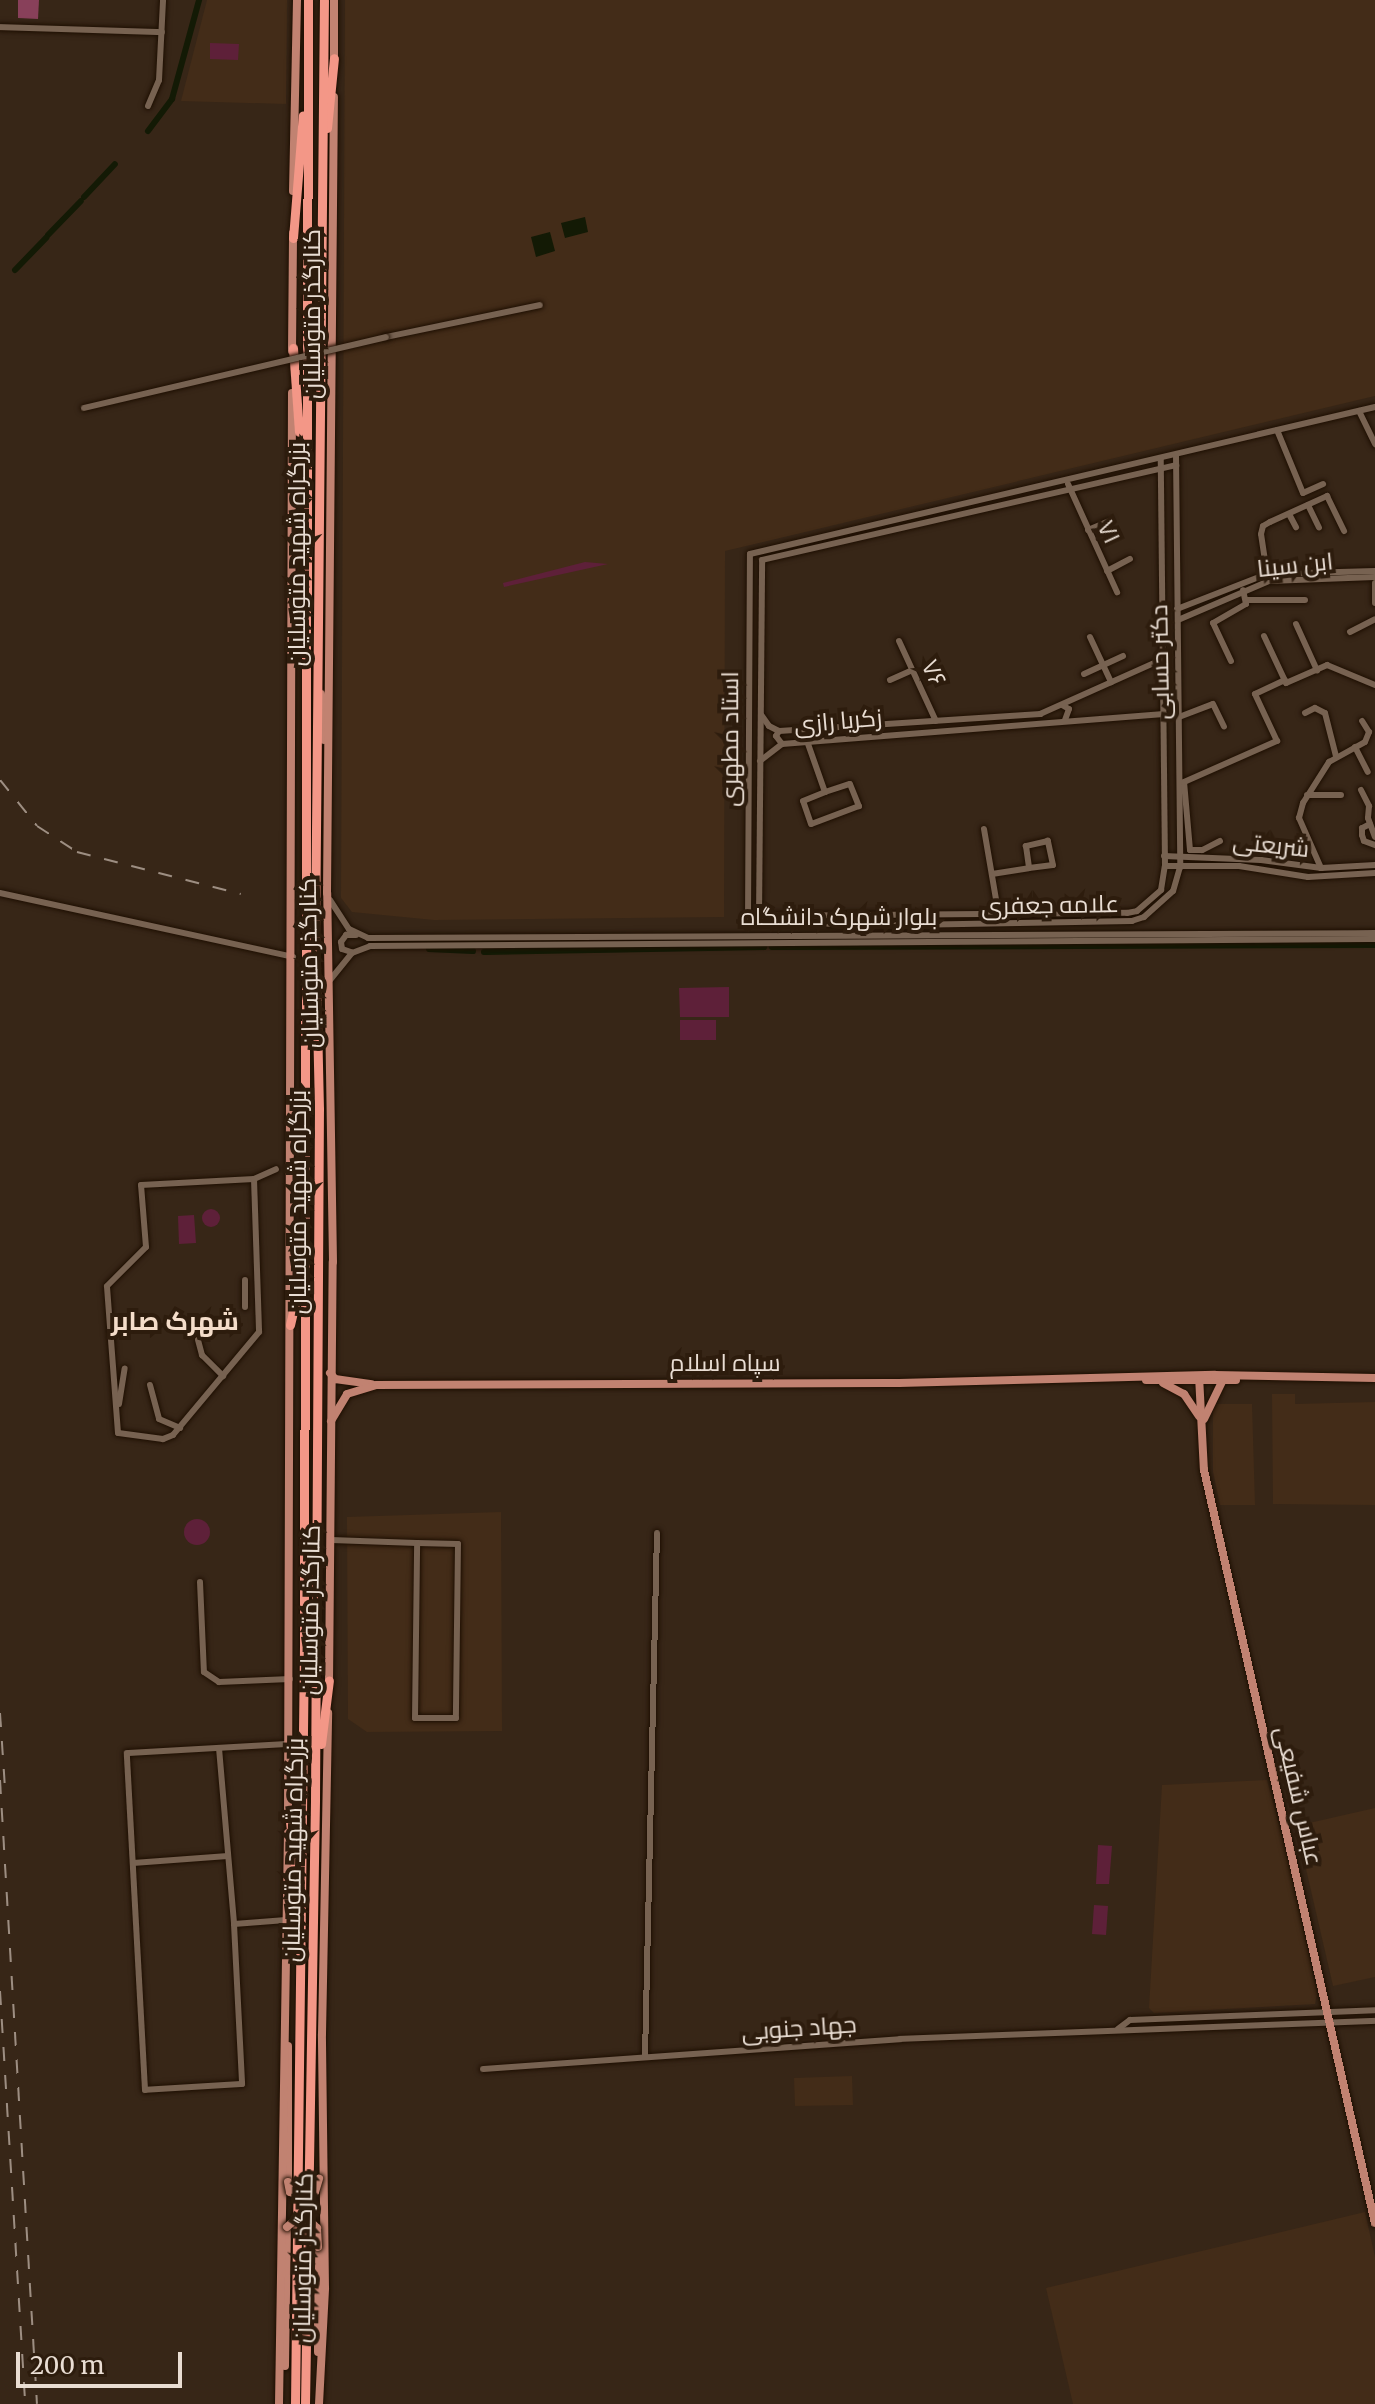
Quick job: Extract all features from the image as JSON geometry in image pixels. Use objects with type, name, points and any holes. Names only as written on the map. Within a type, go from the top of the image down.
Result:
[{"type":"highway","name":"بزرگراه شهید متوسلیان","points":[[295,2404],[305,1196],[308,0]]},
{"type":"highway","name":"بزرگراه شهید متوسلیان","points":[[305,2404],[315,1799],[319,1109],[315,935],[324,0]]},
{"type":"highway","points":[[320,191],[334,58]]},
{"type":"highway","points":[[293,238],[309,80]]},
{"type":"highway","points":[[293,348],[305,494]]},
{"type":"highway","points":[[290,1325],[305,1196]]},
{"type":"highway","points":[[315,1799],[329,1680]]},
{"type":"highway","points":[[289,1813],[299,1904]]},
{"type":"main road","name":"کنارگذر متوسلیان","points":[[280,2404],[290,1679],[293,238],[297,0]]},
{"type":"main road","name":"کنارگذر متوسلیان","points":[[319,2404],[325,2288],[322,2041],[333,1248],[327,893],[334,0]]},
{"type":"main road","points":[[317,649],[328,792]]},
{"type":"main road","points":[[330,1373],[335,1379],[376,1385]]},
{"type":"main road","name":"سپاه اسلام","points":[[1137,1378],[1158,1382],[1202,1379],[1222,1382],[1263,1378]]},
{"type":"main road","name":"سپاه اسلام","points":[[331,1422],[347,1394],[376,1385],[1375,1378]]},
{"type":"main road","name":"عباس شفیعی","points":[[1202,1379],[1204,1470],[1331,2012],[1375,2223]]},
{"type":"main road","points":[[1158,1382],[1184,1394],[1202,1419],[1222,1382]]},
{"type":"main road","points":[[284,1973],[288,2003],[288,2182],[290,2192],[302,2195],[315,2192],[319,2179],[322,2041]]},
{"type":"main road","name":"عباس شفیعی","points":[[1333,2022],[1375,2203]]},
{"type":"main road","points":[[280,2404],[287,2227],[302,2218],[317,2228],[319,2369]]},
{"type":"street","points":[[148,106],[159,80],[163,0]]},
{"type":"street","points":[[0,27],[162,32]]},
{"type":"street","points":[[84,408],[386,337],[540,305]]},
{"type":"street","points":[[890,526],[1374,408]]},
{"type":"street","points":[[1359,411],[1375,444]]},
{"type":"street","points":[[1277,430],[1303,493],[1323,484]]},
{"type":"street","name":"دکتر حسابی","points":[[1176,455],[1180,867]]},
{"type":"street","name":"دکتر حسابی","points":[[1161,459],[1165,866]]},
{"type":"street","points":[[1068,484],[1176,465]]},
{"type":"street","name":"۷۱","points":[[1068,484],[1117,592]]},
{"type":"street","points":[[1267,574],[1261,534],[1263,526],[1327,496],[1344,531]]},
{"type":"street","points":[[1308,505],[1319,528]]},
{"type":"street","points":[[1289,514],[1296,527]]},
{"type":"street","points":[[1088,530],[1109,521]]},
{"type":"street","name":"استاد مطهری","points":[[748,919],[748,556],[890,526]]},
{"type":"street","name":"استاد مطهری","points":[[759,919],[761,563],[765,558],[890,526]]},
{"type":"street","points":[[1107,571],[1130,559]]},
{"type":"street","name":"ابن سینا","points":[[1177,609],[1267,574],[1375,571]]},
{"type":"street","points":[[1375,580],[1375,603]]},
{"type":"street","name":"ابن سینا","points":[[1178,620],[1269,581],[1375,580]]},
{"type":"street","points":[[1231,661],[1213,623],[1246,604],[1243,590]]},
{"type":"street","points":[[1247,600],[1305,600]]},
{"type":"street","points":[[1350,632],[1375,619]]},
{"type":"street","points":[[1296,624],[1317,670]]},
{"type":"street","points":[[1264,636],[1286,683],[1327,665],[1375,685]]},
{"type":"street","points":[[1090,637],[1111,682]]},
{"type":"street","name":"۷۶","points":[[899,641],[936,721]]},
{"type":"street","points":[[1084,674],[1123,656]]},
{"type":"street","name":"زکریا رازی","points":[[1163,659],[1040,714],[779,731],[776,736],[782,744],[1164,714]]},
{"type":"street","points":[[890,680],[912,670]]},
{"type":"street","points":[[1220,841],[1202,850],[1190,850],[1186,838],[1184,782],[1277,741],[1255,694],[1285,680]]},
{"type":"street","points":[[1179,717],[1213,704],[1224,727]]},
{"type":"street","points":[[1062,705],[1069,709],[1065,720]]},
{"type":"street","points":[[1305,713],[1315,708],[1325,713],[1336,756]]},
{"type":"street","points":[[760,713],[769,726],[779,731]]},
{"type":"street","points":[[1321,868],[1299,818],[1307,795],[1336,756],[1365,742],[1369,732],[1362,721]]},
{"type":"street","points":[[923,722],[924,731]]},
{"type":"street","points":[[824,728],[825,740]]},
{"type":"street","points":[[807,741],[825,792]]},
{"type":"street","points":[[760,761],[782,744]]},
{"type":"street","points":[[1355,747],[1368,772]]},
{"type":"street","points":[[850,784],[859,806],[811,824],[803,801],[825,792],[850,784]]},
{"type":"street","points":[[1361,790],[1369,806],[1370,824],[1375,837]]},
{"type":"street","points":[[1307,795],[1341,795]]},
{"type":"street","points":[[1370,824],[1362,828],[1362,835],[1364,841],[1375,845]]},
{"type":"street","points":[[984,829],[999,924]]},
{"type":"street","points":[[992,874],[1053,865],[1048,841],[1026,846],[1029,868]]},
{"type":"street","name":"شریعتی","points":[[1164,856],[1261,860],[1321,868],[1375,865]]},
{"type":"street","name":"علامه جعفری","points":[[748,919],[1137,911],[1161,890],[1165,866]]},
{"type":"street","name":"شریعتی","points":[[1165,866],[1239,866],[1308,877],[1375,873]]},
{"type":"street","name":"علامه جعفری","points":[[759,919],[999,924],[1132,921],[1144,917],[1173,891],[1180,867]]},
{"type":"street","points":[[0,893],[293,957]]},
{"type":"street","points":[[327,893],[339,919],[356,935]]},
{"type":"street","name":"بلوار شهرک دانشگاه","points":[[352,953],[370,946],[477,940],[1375,933]]},
{"type":"street","points":[[328,983],[352,953],[342,949],[341,942],[346,935],[356,935]]},
{"type":"street","name":"بلوار شهرک دانشگاه","points":[[356,935],[368,938],[477,940],[1375,939]]},
{"type":"street","points":[[254,1179],[259,1332],[180,1428],[163,1439],[118,1433],[107,1286],[146,1247],[141,1185],[254,1179],[276,1169]]},
{"type":"street","points":[[245,1280],[242,1296],[245,1307]]},
{"type":"street","points":[[242,1296],[258,1294]]},
{"type":"street","points":[[198,1340],[202,1355],[223,1376]]},
{"type":"street","points":[[118,1407],[125,1368]]},
{"type":"street","points":[[150,1385],[159,1419],[180,1428]]},
{"type":"street","points":[[645,2056],[657,1533]]},
{"type":"street","points":[[331,1540],[458,1544],[456,1718],[415,1718],[417,1543]]},
{"type":"street","points":[[200,1582],[204,1672],[219,1682],[290,1679]]},
{"type":"street","points":[[219,1748],[234,1924],[242,2084],[145,2090],[127,1753],[288,1744]]},
{"type":"street","points":[[133,1863],[228,1856]]},
{"type":"street","points":[[234,1924],[286,1920]]},
{"type":"street","name":"جهاد جنوبی","points":[[1118,2029],[1130,2020],[1375,2010]]},
{"type":"street","name":"جهاد جنوبی","points":[[483,2069],[645,2056],[1118,2029],[1131,2033],[1375,2021]]},
{"type":"shaded area","points":[[18,0],[39,0],[38,19],[18,18]]},
{"type":"shaded area","points":[[207,0],[287,0],[286,104],[181,101]]},
{"type":"shaded area","points":[[345,0],[1375,0],[1375,396],[725,551],[724,917],[434,920],[352,912],[341,898]]},
{"type":"shaded area","points":[[210,43],[239,44],[238,60],[210,59]]},
{"type":"shaded area","points":[[585,217],[588,232],[565,238],[561,223]]},
{"type":"shaded area","points":[[550,232],[555,251],[536,257],[531,237]]},
{"type":"shaded area","points":[[585,562],[608,564],[504,587],[503,583]]},
{"type":"shaded area","points":[[729,987],[729,1017],[680,1017],[679,988]]},
{"type":"shaded area","points":[[680,1020],[716,1020],[716,1040],[680,1040]]},
{"type":"shaded area","points":[[207,1209],[215,1209],[220,1218],[218,1225],[207,1227],[202,1222],[202,1214]]},
{"type":"shaded area","points":[[194,1215],[196,1243],[179,1244],[178,1216]]},
{"type":"shaded area","points":[[1272,1394],[1295,1394],[1295,1404],[1375,1402],[1375,1505],[1273,1504]]},
{"type":"shaded area","points":[[1213,1404],[1252,1404],[1255,1505],[1220,1505],[1213,1472]]},
{"type":"shaded area","points":[[501,1512],[502,1731],[367,1732],[348,1719],[347,1517]]},
{"type":"shaded area","points":[[197,1519],[206,1523],[210,1532],[206,1541],[197,1545],[188,1541],[184,1532],[188,1523]]},
{"type":"shaded area","points":[[1267,1780],[1290,1867],[1317,1994],[1315,2004],[1154,2013],[1149,2008],[1162,1785]]},
{"type":"shaded area","points":[[1375,1808],[1375,1977],[1333,1986],[1296,1826]]},
{"type":"shaded area","points":[[1098,1845],[1112,1846],[1109,1884],[1096,1884]]},
{"type":"shaded area","points":[[1094,1905],[1108,1906],[1106,1935],[1092,1934]]},
{"type":"shaded area","points":[[852,2076],[853,2105],[795,2106],[794,2078]]},
{"type":"shaded area","points":[[1365,2212],[1375,2257],[1375,2404],[1073,2404],[1046,2288]]},
{"type":"waterway","points":[[148,131],[172,99],[199,0]]},
{"type":"waterway","points":[[84,197],[115,164]]},
{"type":"waterway","points":[[48,235],[81,201]]},
{"type":"waterway","points":[[15,270],[46,238]]},
{"type":"waterway","points":[[772,947],[1375,945]]},
{"type":"waterway","points":[[484,952],[764,947]]},
{"type":"waterway","points":[[429,949],[473,951]]},
{"type":"railway","points":[[0,780],[37,826],[77,852],[241,894]]},
{"type":"railway","points":[[0,1713],[5,1789]]},
{"type":"railway","points":[[0,1780],[37,2404]]},
{"type":"railway","points":[[0,1991],[25,2404]]},
{"type":"district","name":"شهرک صابر","points":[[175,1321]]}]
